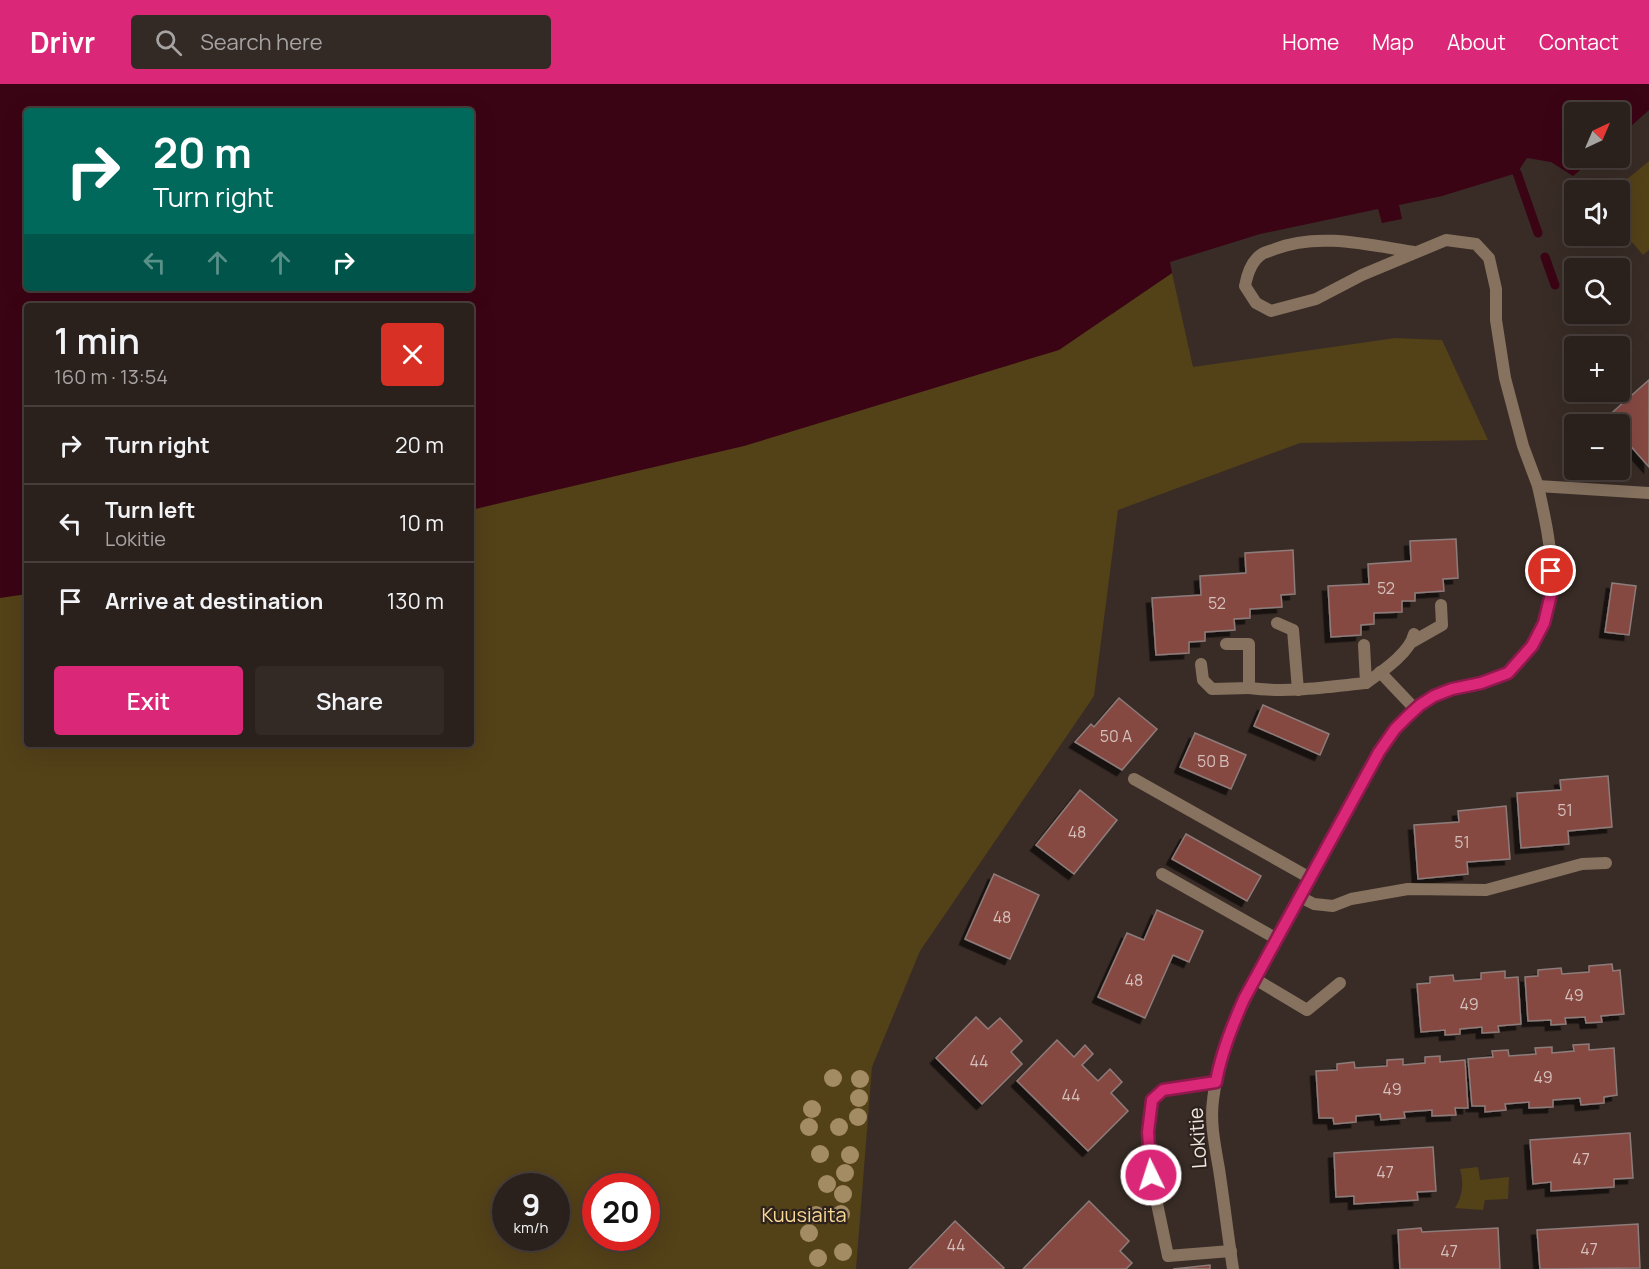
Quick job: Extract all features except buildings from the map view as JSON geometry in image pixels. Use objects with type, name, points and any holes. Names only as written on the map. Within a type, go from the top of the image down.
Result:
[{"type":"street","name":"Lokitie","points":[[1233,1269],[1213,1131],[1213,1102],[1219,1065],[1231,1030],[1255,979],[1379,752],[1395,729],[1415,709],[1434,696],[1508,673],[1532,646],[1544,623],[1552,590],[1548,533],[1538,486],[1523,447],[1505,378],[1496,320],[1496,290],[1489,258],[1476,243],[1446,240],[1362,275],[1316,299],[1271,311],[1256,303],[1245,286],[1248,270],[1260,254],[1283,246],[1315,241],[1356,243],[1414,252]]},
{"type":"street","points":[[1538,486],[1649,493]]},
{"type":"street","points":[[1201,664],[1203,680],[1212,688],[1249,688],[1270,691],[1366,683],[1395,660],[1413,638],[1442,625],[1441,605]]},
{"type":"street","points":[[1277,623],[1293,630],[1298,690]]},
{"type":"street","points":[[1226,644],[1249,644],[1249,688]]},
{"type":"street","points":[[1364,645],[1366,683]]},
{"type":"street","points":[[1380,672],[1415,709]]},
{"type":"street","points":[[1134,779],[1311,878]]},
{"type":"street","points":[[1300,897],[1314,904],[1333,906],[1351,899],[1408,890],[1486,890],[1582,864],[1606,862]]},
{"type":"street","points":[[1162,874],[1277,939]]},
{"type":"street","points":[[1255,979],[1307,1010],[1340,983]]},
{"type":"street","points":[[1216,1082],[1163,1090],[1152,1100],[1148,1132],[1151,1170],[1168,1256],[1231,1251]]},
{"type":"green space","points":[[1649,161],[1649,250],[1643,255],[1630,240],[1630,180],[1626,180]]},
{"type":"green space","name":"Kuusiaita","points":[[1172,273],[1193,367],[1395,338],[1442,340],[1488,440],[1300,443],[1118,510],[1094,696],[920,951],[872,1067],[856,1269],[0,1269],[0,521],[24,435],[24,747],[474,747],[474,309],[1112,314]]},
{"type":"green space","points":[[1478,1167],[1480,1180],[1509,1177],[1508,1199],[1485,1200],[1483,1210],[1455,1208],[1462,1189],[1460,1169]]},
{"type":"shaded area","points":[[0,84],[1649,84],[1649,110],[1630,127],[1630,102],[1564,102],[1564,168],[1583,168],[1573,176],[1551,162],[1527,158],[1517,173],[1442,196],[1399,205],[1402,219],[1382,223],[1378,209],[1260,234],[1170,262],[1172,273],[1059,350],[744,446],[474,509],[474,303],[24,303],[24,594],[0,598]]},
{"type":"waterway","points":[[1517,173],[1538,233]]},
{"type":"waterway","points":[[1545,257],[1555,285]]},
{"type":"route","points":[[1151,1175],[1148,1132],[1152,1100],[1163,1090],[1216,1082],[1219,1065],[1244,999],[1379,752],[1395,729],[1420,705],[1434,696],[1508,673],[1532,646],[1544,623],[1552,590],[1551,571]]}]
